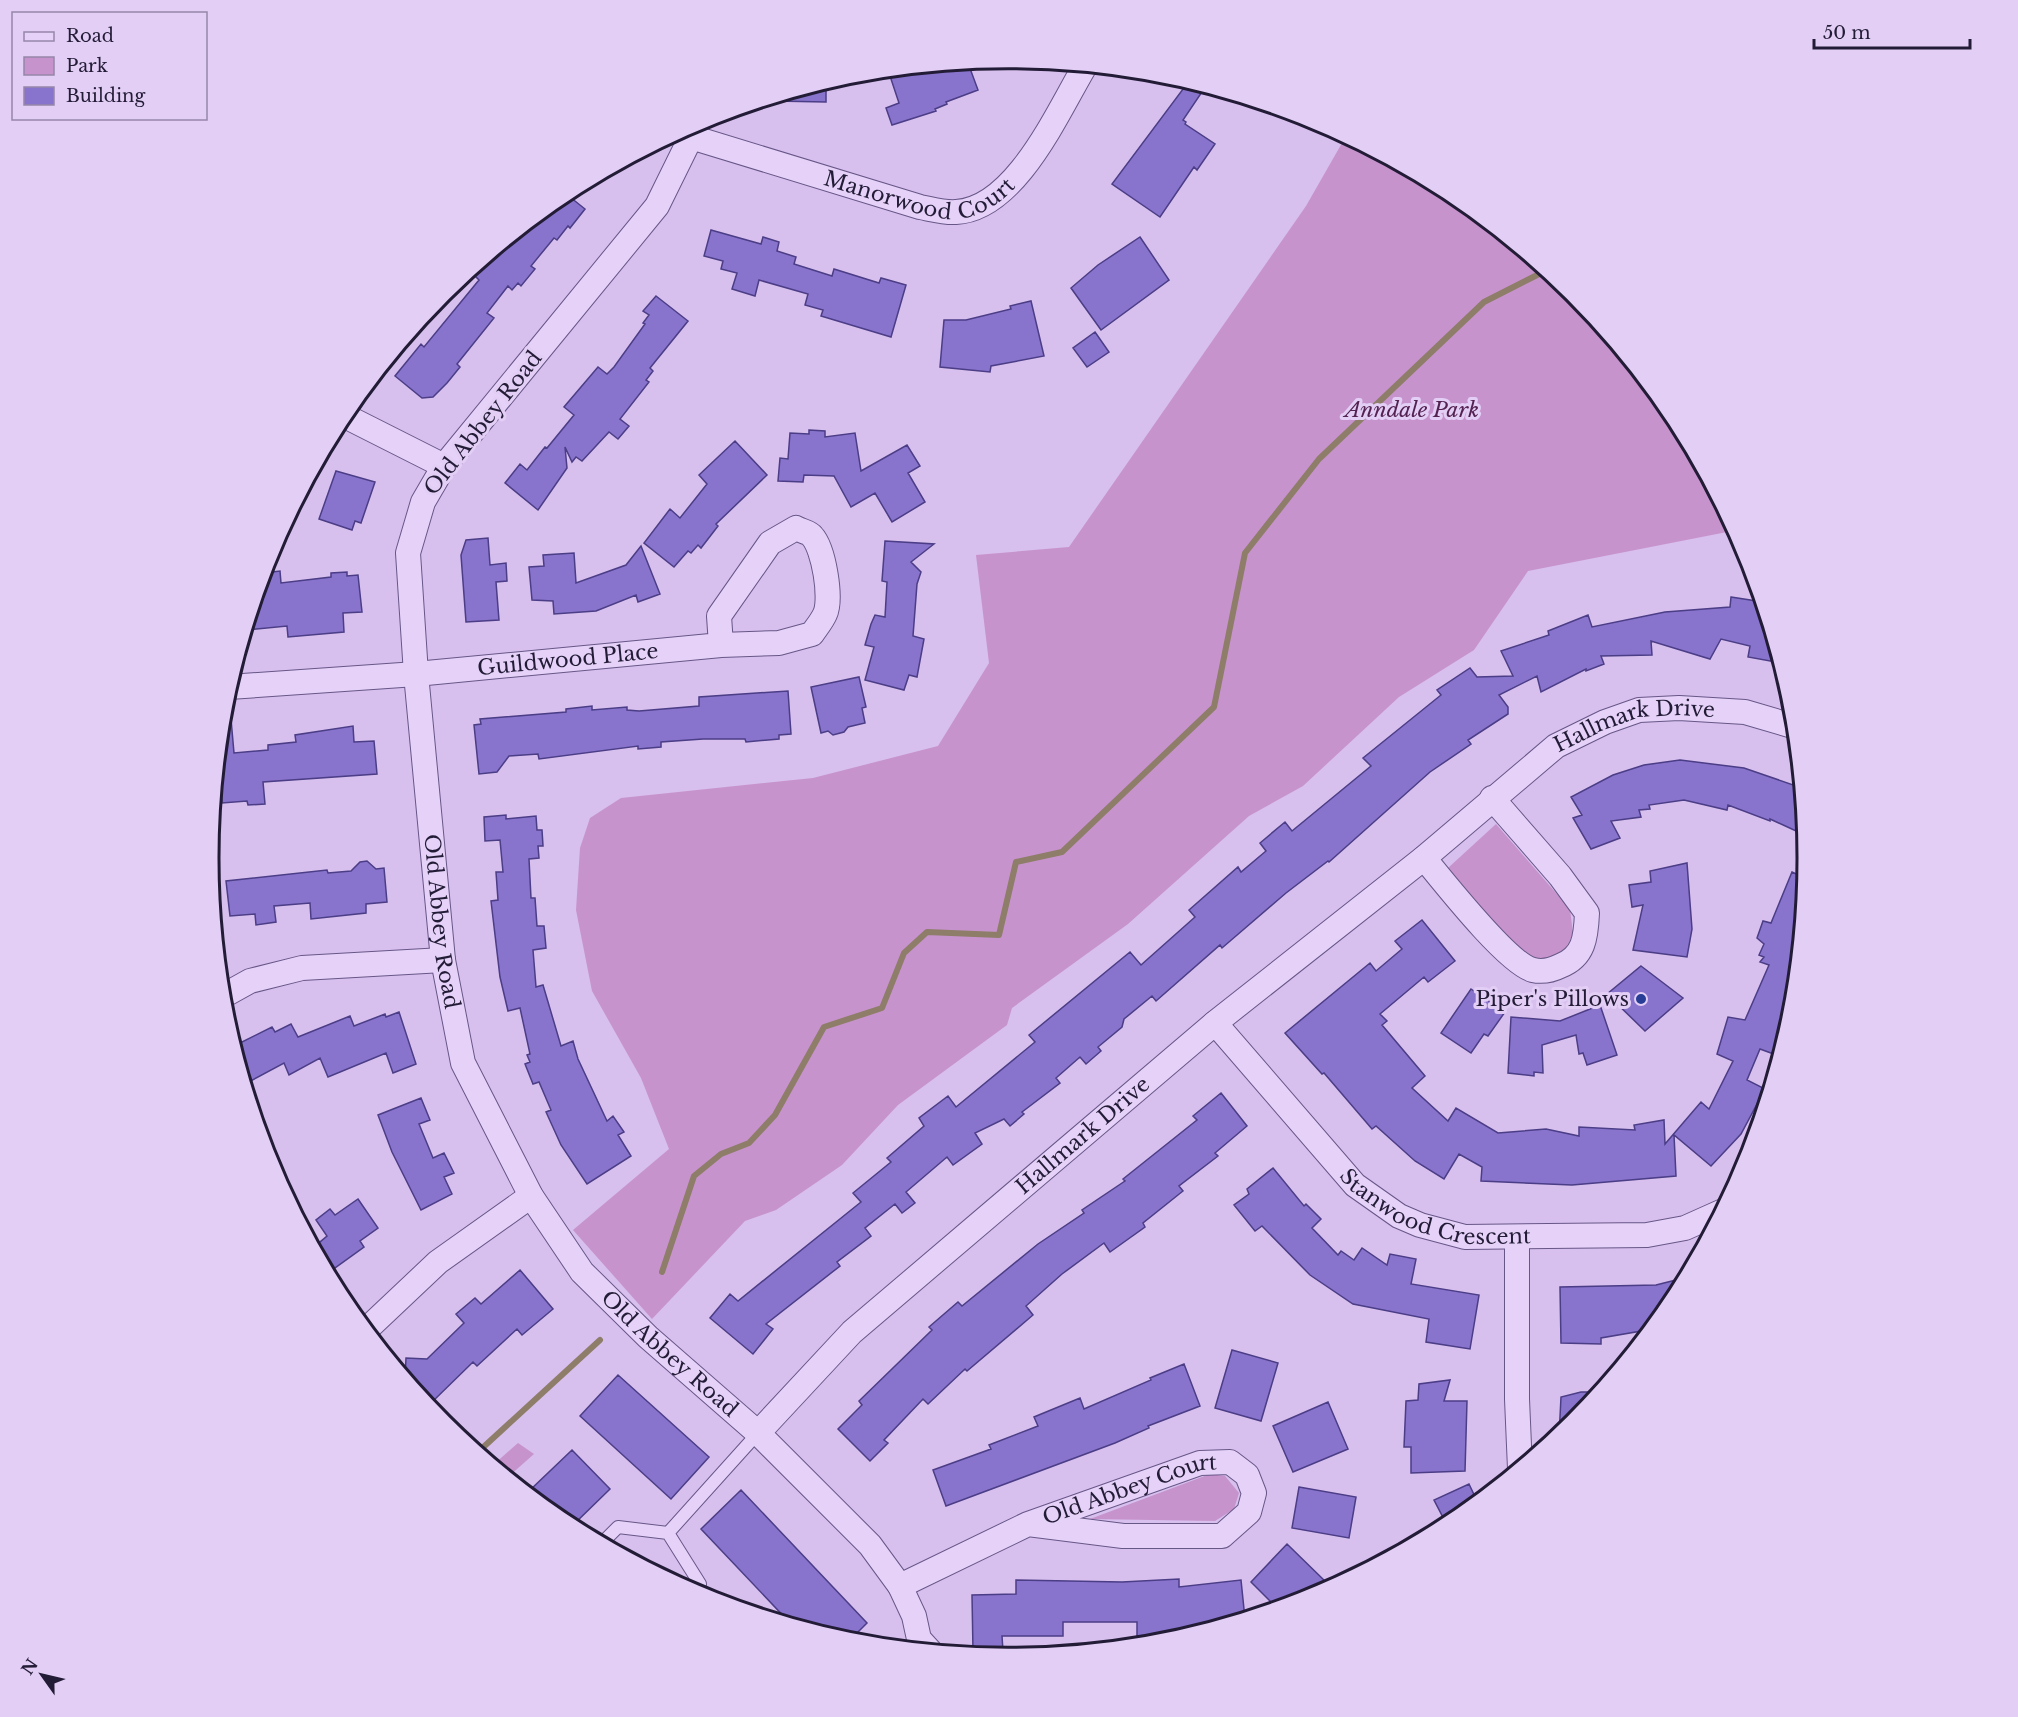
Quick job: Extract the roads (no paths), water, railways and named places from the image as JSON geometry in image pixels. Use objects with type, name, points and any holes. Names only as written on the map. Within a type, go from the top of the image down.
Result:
[{"type":"street","name":"Manorwood Court","points":[[698,133],[909,204],[957,212],[990,202],[1020,175],[1081,73]]},
{"type":"street","name":"Old Abbey Road","points":[[689,137],[657,206],[444,466],[423,502],[408,552],[416,674],[443,960],[464,1063],[531,1196],[582,1272],[648,1337],[758,1433],[870,1545],[900,1586],[914,1616],[920,1642]]},
{"type":"street","points":[[353,420],[444,466]]},
{"type":"street","name":"Guildwood Place","points":[[239,686],[416,674],[721,645],[779,643],[812,634],[826,612],[825,570],[820,549],[812,535],[795,528],[770,543],[719,616],[721,645]]},
{"type":"street","name":"Hallmark Drive","points":[[758,1433],[852,1332],[1215,1023],[1424,858],[1556,746],[1605,722],[1639,710],[1679,708],[1745,712],[1787,724]]},
{"type":"street","points":[[1424,858],[1505,951],[1532,970],[1551,970],[1569,963],[1582,950],[1586,934],[1587,913],[1560,876],[1492,798]]},
{"type":"street","points":[[231,991],[250,981],[302,968],[443,960]]},
{"type":"street","name":"Stanwood Crescent","points":[[1215,1023],[1336,1165],[1379,1204],[1420,1225],[1465,1237],[1647,1234],[1685,1228],[1713,1215]]},
{"type":"street","points":[[372,1324],[438,1262],[531,1196]]},
{"type":"street","points":[[1517,1237],[1517,1399],[1520,1461]]},
{"type":"street","name":"Old Abbey Court","points":[[900,1586],[1028,1524],[1200,1463],[1230,1462],[1247,1475],[1254,1493],[1249,1512],[1222,1536],[1123,1536],[1028,1524]]},
{"type":"lane","points":[[668,1533],[758,1433]]},
{"type":"lane","points":[[608,1538],[618,1527],[668,1533]]},
{"type":"lane","points":[[668,1533],[699,1584]]},
{"type":"waterway","points":[[662,1272],[694,1176],[721,1154],[749,1143],[775,1115],[824,1027],[882,1008],[904,953],[927,932],[999,935],[1016,862],[1062,852],[1214,707],[1245,553],[1319,459],[1484,302],[1539,274]]},
{"type":"waterway","points":[[483,1447],[600,1340]]},
{"type":"place","name":"Piper's Pillows","points":[[1641,999]]},
{"type":"park label","name":"Anndale Park","points":[[1412,410]]}]
